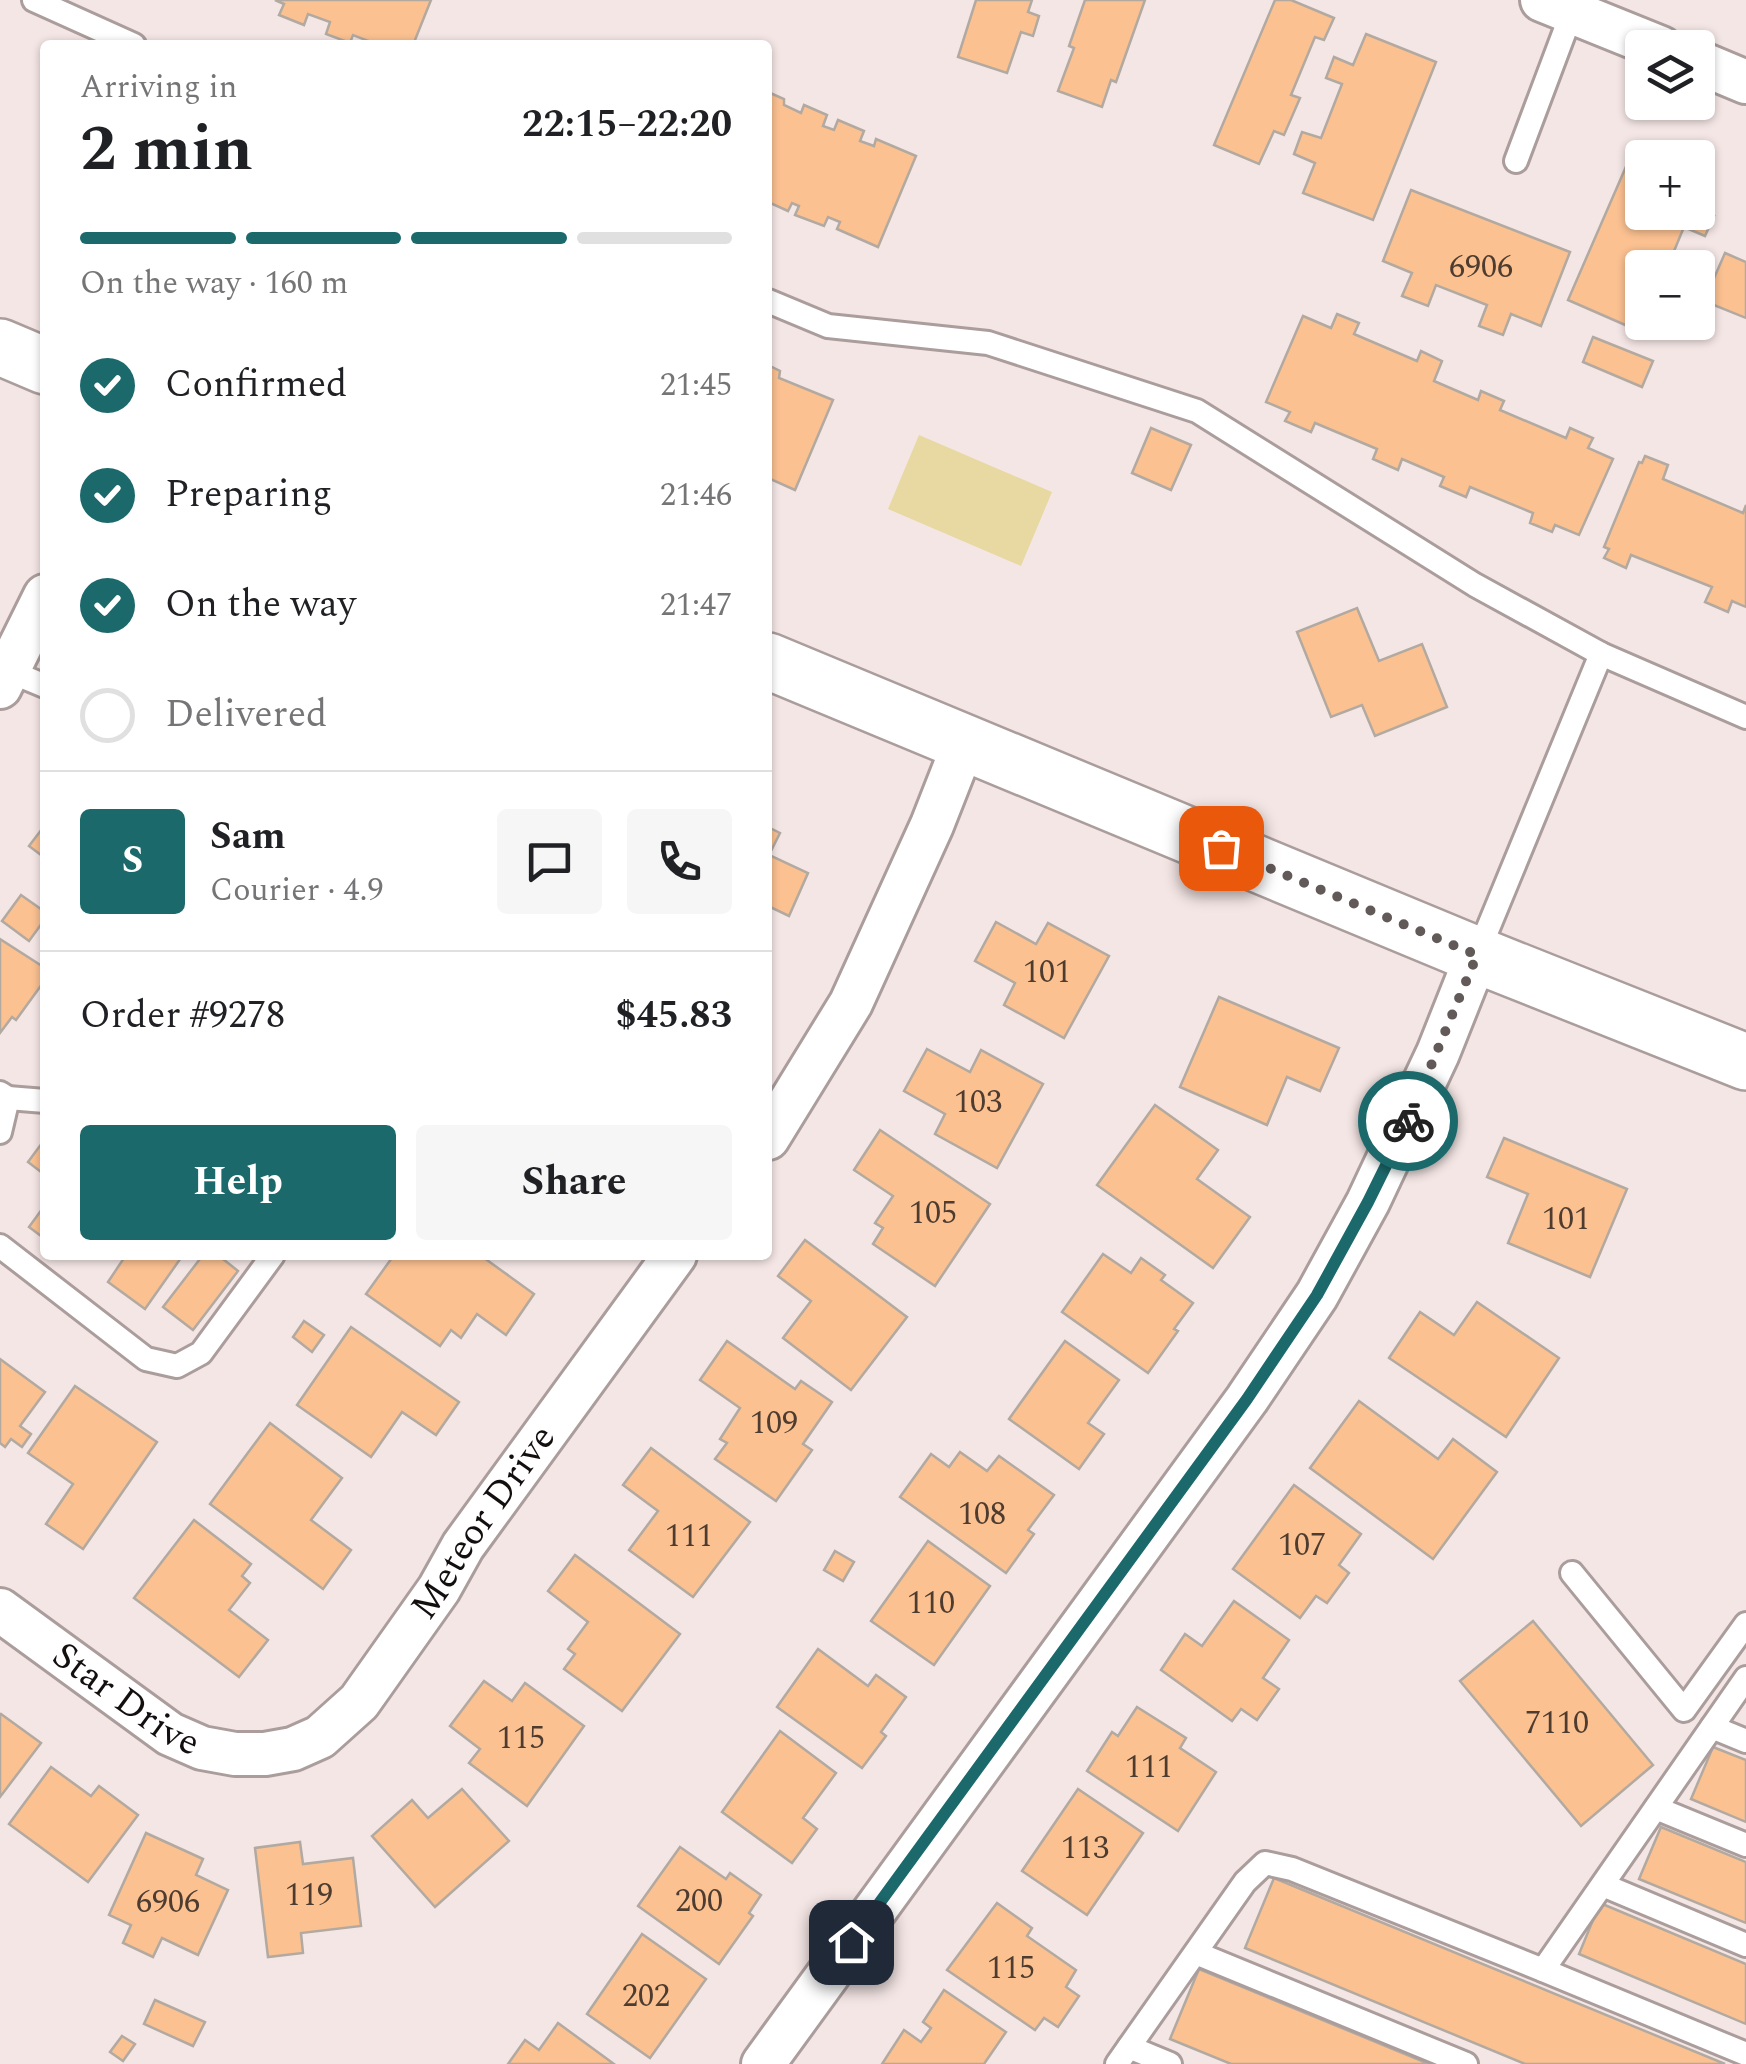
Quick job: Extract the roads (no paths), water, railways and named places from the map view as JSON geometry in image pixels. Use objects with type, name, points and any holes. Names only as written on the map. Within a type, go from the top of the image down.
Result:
[{"type":"main road","points":[[0,346],[40,364]]},
{"type":"main road","points":[[772,663],[1477,955],[1746,1062]]},
{"type":"street","points":[[1557,6],[1625,33]]},
{"type":"street","points":[[1715,69],[1746,82]]},
{"type":"street","points":[[18,681],[40,612]]},
{"type":"street","points":[[772,1131],[851,1003],[965,741]]},
{"type":"street","points":[[762,2064],[1247,1399],[1317,1295],[1405,1128],[1477,955]]},
{"type":"street","name":"Meteor Drive","points":[[265,1754],[294,1749],[320,1737],[359,1702],[440,1589],[463,1546],[670,1260]]},
{"type":"street","name":"Star Drive","points":[[0,1610],[170,1734],[202,1748],[265,1754]]},
{"type":"lane","points":[[34,0],[123,40]]},
{"type":"lane","points":[[1516,161],[1557,6]]},
{"type":"lane","points":[[772,303],[828,326],[988,343],[1197,411],[1475,585],[1602,654],[1746,717]]},
{"type":"lane","points":[[1477,955],[1602,654]]},
{"type":"lane","points":[[0,1132],[4,1096],[40,1100]]},
{"type":"lane","points":[[0,1246],[146,1358],[176,1366],[201,1353],[269,1260]]},
{"type":"lane","points":[[1572,1573],[1684,1710],[1746,1624]]},
{"type":"lane","points":[[1543,1970],[1746,1678]]},
{"type":"lane","points":[[1712,1726],[1746,1741]]},
{"type":"lane","points":[[1656,1808],[1746,1845]]},
{"type":"lane","points":[[1170,2064],[1123,2056],[1257,1868],[1265,1864],[1276,1864],[1746,2054]]},
{"type":"lane","points":[[1603,1885],[1746,1945]]},
{"type":"lane","points":[[1196,1953],[1466,2064]]}]
